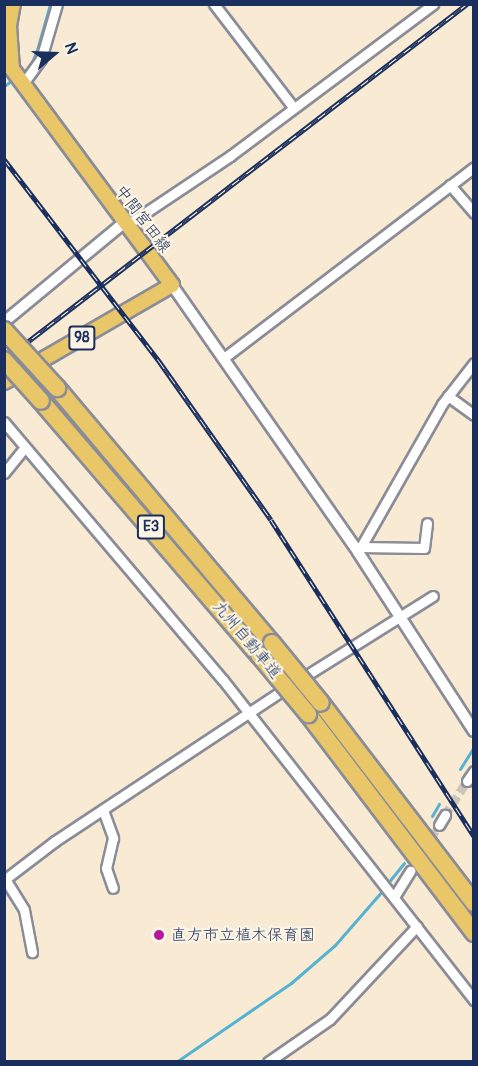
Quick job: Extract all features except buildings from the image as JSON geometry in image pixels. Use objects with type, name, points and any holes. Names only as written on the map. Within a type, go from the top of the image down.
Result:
[{"type":"highway","name":"九州自動車道","points":[[5,329],[272,643],[315,709],[474,933]]},
{"type":"highway","name":"九州自動車道","points":[[4,360],[259,655],[315,709],[474,903]]},
{"type":"main road","name":"中間宮田線","points":[[13,4],[7,53],[8,72],[22,85],[172,285]]},
{"type":"main road","name":"98","points":[[4,382],[172,285]]},
{"type":"street","points":[[22,85],[41,59],[57,4]]},
{"type":"street","points":[[214,4],[293,107]]},
{"type":"street","points":[[5,329],[126,224],[230,156],[421,8],[433,4]]},
{"type":"street","points":[[225,357],[474,167]]},
{"type":"street","points":[[450,185],[474,213]]},
{"type":"street","points":[[172,285],[359,549],[398,615],[474,731]]},
{"type":"street","points":[[359,549],[448,396],[474,363]]},
{"type":"street","points":[[448,396],[474,415]]},
{"type":"street","points":[[4,422],[249,713],[474,1000]]},
{"type":"street","points":[[4,473],[25,447]]},
{"type":"street","points":[[359,549],[424,548],[427,523]]},
{"type":"street","points":[[32,952],[24,910],[5,879],[103,810],[249,713],[398,615],[433,596]]},
{"type":"street","points":[[467,781],[474,771]]},
{"type":"street","points":[[103,810],[113,838],[106,868],[112,888]]},
{"type":"street","points":[[439,825],[445,815]]},
{"type":"street","points":[[392,895],[410,871]]},
{"type":"street","points":[[268,1062],[330,1019],[417,926]]},
{"type":"waterway","points":[[20,74],[30,67],[50,4]]},
{"type":"waterway","points":[[4,86],[15,78]]},
{"type":"waterway","points":[[460,769],[474,747]]},
{"type":"waterway","points":[[432,816],[439,804]]},
{"type":"waterway","points":[[387,884],[404,863]]},
{"type":"waterway","points":[[176,1062],[291,983],[335,945],[383,890]]},
{"type":"tunnel","points":[[445,815],[467,781]]},
{"type":"tunnel","points":[[416,861],[439,825]]},
{"type":"railway","points":[[4,360],[467,4]]},
{"type":"railway","points":[[4,159],[159,361],[271,520],[474,836]]},
{"type":"place","name":"直方市立植木保育園","points":[[159,935]]}]
